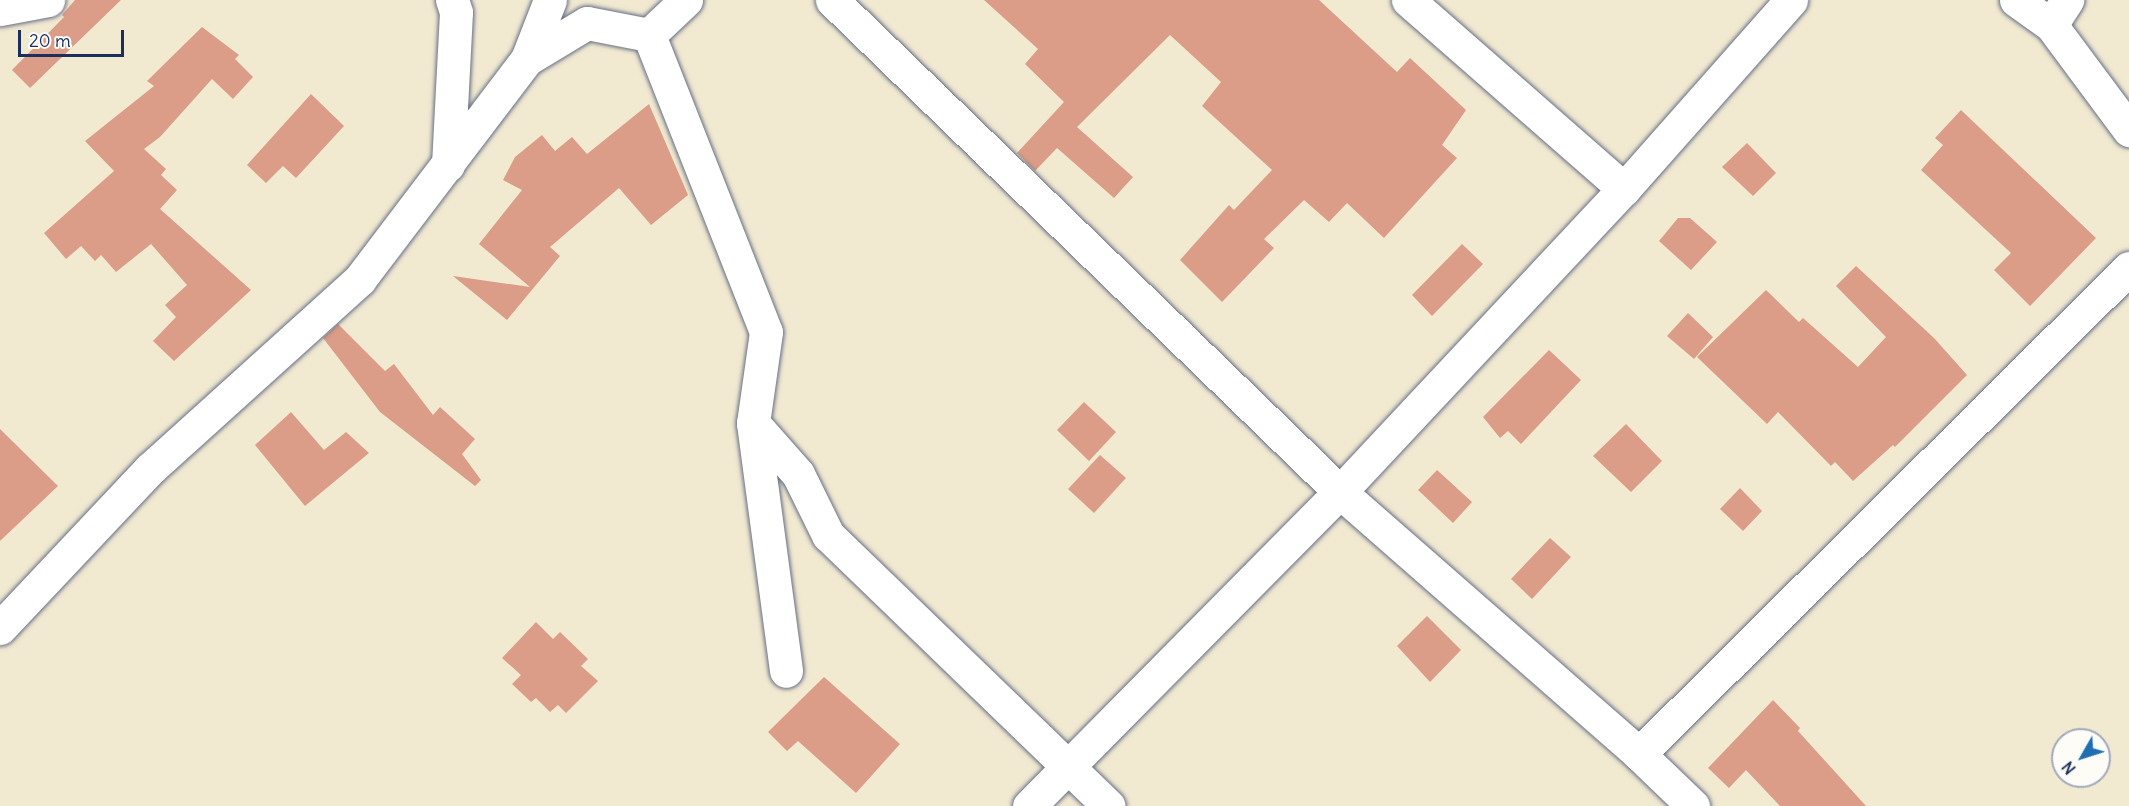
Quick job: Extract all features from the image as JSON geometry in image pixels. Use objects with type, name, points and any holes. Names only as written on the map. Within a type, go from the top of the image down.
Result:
[{"type":"street","points":[[0,9],[48,0]]},
{"type":"street","points":[[448,165],[456,12],[452,0]]},
{"type":"street","points":[[0,628],[150,469],[360,279],[528,59],[550,0]]},
{"type":"street","points":[[650,35],[686,0]]},
{"type":"street","points":[[832,0],[1340,492],[1639,754],[1693,806]]},
{"type":"street","points":[[1408,0],[1624,189]]},
{"type":"street","points":[[1029,806],[1340,492],[1624,189],[1791,0]]},
{"type":"street","points":[[2016,0],[2059,13],[2129,130]]},
{"type":"street","points":[[528,59],[587,23],[650,35]]},
{"type":"street","points":[[650,35],[766,333],[753,423],[786,671]]},
{"type":"street","points":[[1639,754],[2129,268]]},
{"type":"street","points":[[753,423],[798,474],[828,535],[1109,806]]},
{"type":"building","points":[[75,0],[121,0],[30,88],[12,70],[64,17],[62,15]]},
{"type":"building","points":[[984,0],[1319,0],[1397,72],[1410,58],[1466,110],[1442,145],[1457,158],[1384,238],[1347,203],[1329,222],[1304,200],[1264,239],[1274,248],[1222,302],[1180,260],[1229,205],[1234,210],[1272,170],[1202,106],[1221,82],[1170,35],[1077,127],[1133,177],[1114,198],[1057,148],[1035,171],[1017,153],[1064,102],[1025,64],[1038,49]]},
{"type":"building","points":[[202,27],[239,55],[235,59],[253,77],[233,99],[212,79],[160,137],[144,149],[166,169],[161,175],[177,190],[160,209],[251,290],[174,361],[153,341],[176,317],[165,305],[187,285],[151,244],[116,272],[101,255],[95,261],[81,246],[66,259],[44,233],[114,171],[85,141],[154,86],[147,81]]},
{"type":"building","points":[[311,94],[344,126],[296,178],[283,166],[266,183],[247,165]]},
{"type":"building","points":[[649,104],[688,195],[651,225],[619,188],[550,247],[560,256],[507,320],[453,276],[530,287],[479,244],[522,190],[503,180],[515,157],[542,135],[555,151],[572,137],[587,154]]},
{"type":"building","points":[[1961,110],[2096,238],[2030,306],[1994,270],[2011,253],[1921,170],[1943,145],[1935,138]]},
{"type":"building","points":[[1747,143],[1776,173],[1753,196],[1722,167]]},
{"type":"building","points":[[1678,218],[1690,218],[1717,242],[1691,270],[1659,241]]},
{"type":"building","points":[[1462,244],[1483,264],[1432,316],[1412,295]]},
{"type":"building","points":[[1856,266],[1934,338],[1967,375],[1895,447],[1893,445],[1853,481],[1835,462],[1831,466],[1778,412],[1767,424],[1697,357],[1766,290],[1799,322],[1803,318],[1858,367],[1886,337],[1836,286]]},
{"type":"building","points":[[1688,313],[1713,337],[1694,359],[1667,336]]},
{"type":"building","points":[[338,324],[385,371],[394,364],[433,415],[440,407],[475,439],[462,454],[481,480],[475,486],[380,412],[323,338]]},
{"type":"building","points":[[1549,350],[1581,380],[1521,444],[1508,431],[1500,438],[1483,417]]},
{"type":"building","points":[[1084,402],[1116,432],[1089,461],[1057,430]]},
{"type":"building","points":[[291,412],[324,450],[346,432],[369,453],[305,506],[255,445]]},
{"type":"building","points":[[1626,424],[1662,461],[1631,492],[1593,456]]},
{"type":"building","points":[[0,429],[58,486],[0,541]]},
{"type":"building","points":[[1100,455],[1126,478],[1094,513],[1068,489]]},
{"type":"building","points":[[1437,470],[1472,502],[1453,523],[1418,490]]},
{"type":"building","points":[[1740,488],[1762,511],[1743,531],[1720,509]]},
{"type":"building","points":[[1550,538],[1571,557],[1532,599],[1511,579]]},
{"type":"building","points":[[1427,616],[1461,650],[1430,682],[1397,646]]},
{"type":"building","points":[[536,622],[553,639],[560,632],[588,659],[581,666],[598,681],[566,713],[558,705],[550,712],[536,698],[531,702],[512,684],[521,675],[502,658]]},
{"type":"building","points":[[824,677],[900,744],[856,793],[798,741],[787,751],[768,732]]},
{"type":"building","points":[[1773,700],[1800,728],[1798,731],[1866,806],[1780,806],[1746,770],[1729,788],[1708,768]]}]
